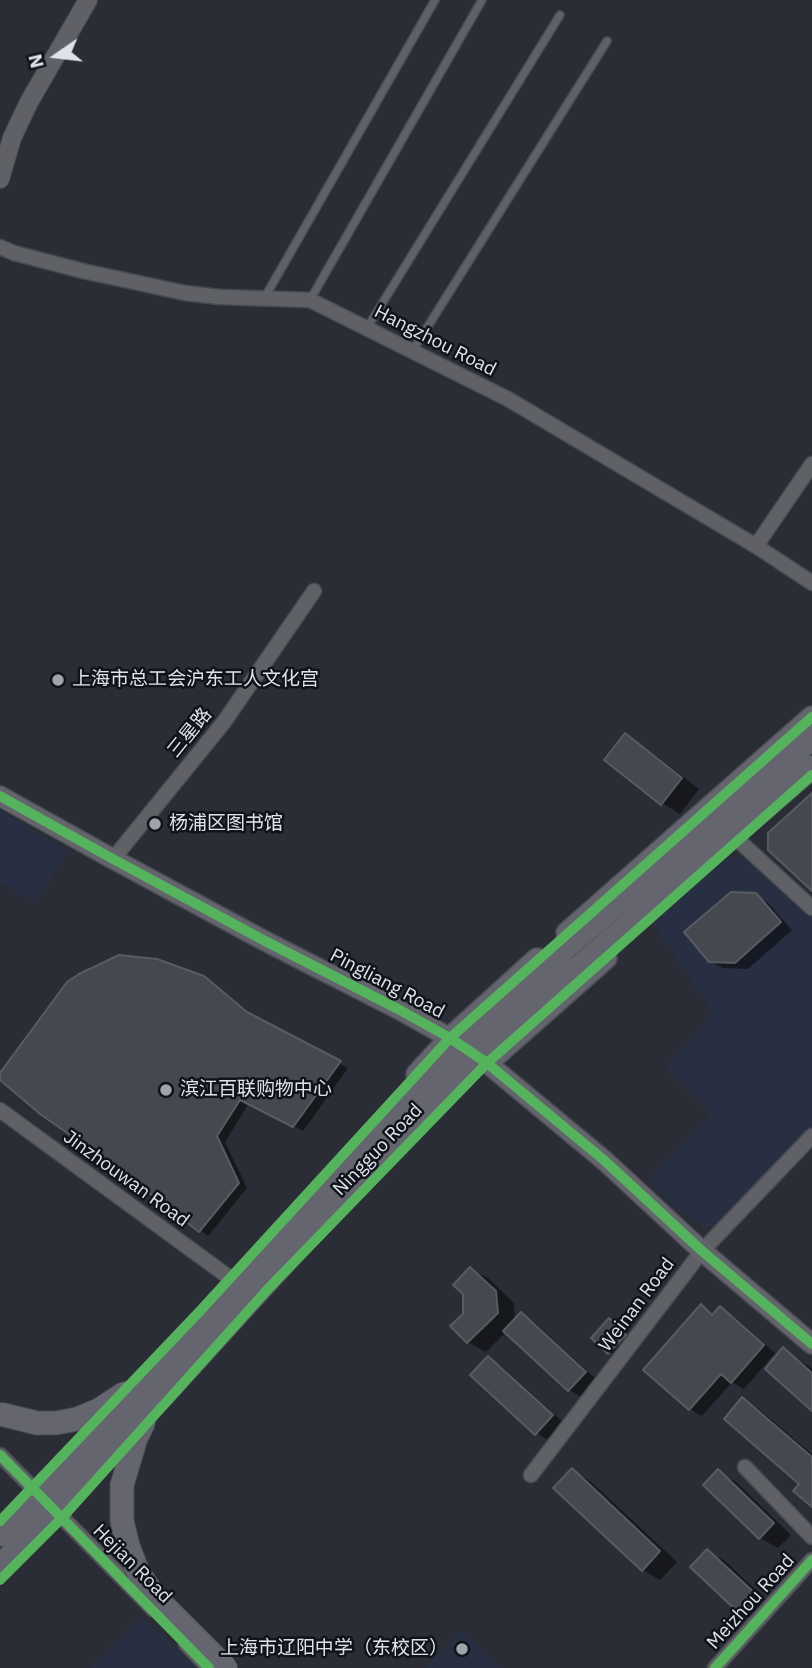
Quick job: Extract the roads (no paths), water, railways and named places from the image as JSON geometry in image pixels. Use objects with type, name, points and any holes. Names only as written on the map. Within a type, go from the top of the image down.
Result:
[{"type":"highway","points":[[0,1535],[169,1359],[443,1062],[554,958],[812,738]]},
{"type":"highway","points":[[0,1567],[439,1097],[514,1023],[812,767]]},
{"type":"highway","points":[[0,1414],[37,1423],[77,1419],[99,1410],[169,1359]]},
{"type":"highway","points":[[166,1392],[141,1428],[126,1466],[121,1504],[124,1533],[132,1559],[145,1583],[173,1617],[226,1668]]},
{"type":"main road","name":"Ningguo Road","points":[[0,1521],[230,1279],[450,1038],[812,717]]},
{"type":"main road","name":"Ningguo Road","points":[[0,1580],[62,1518],[267,1290],[487,1063],[812,775]]},
{"type":"main road","name":"Pingliang Road","points":[[0,796],[265,941],[398,1009],[450,1038],[487,1063],[605,1161],[702,1251],[812,1345]]},
{"type":"street","points":[[0,179],[12,138],[29,102],[88,0]]},
{"type":"street","name":"Hangzhou Road","points":[[0,247],[60,265],[185,293],[310,300],[508,399],[756,546],[812,583]]},
{"type":"street","points":[[756,546],[812,464]]},
{"type":"street","name":"三星路","points":[[113,859],[224,722],[314,591]]},
{"type":"street","points":[[738,840],[812,908]]},
{"type":"street","name":"Jinzhouwan Road","points":[[0,1110],[230,1279]]},
{"type":"street","name":"Weinan Road","points":[[531,1475],[702,1251],[812,1136]]},
{"type":"street","name":"Hejian Road","points":[[0,1455],[209,1668]]},
{"type":"street","points":[[745,1467],[812,1537]]},
{"type":"street","name":"Meizhou Road","points":[[715,1668],[812,1560]]},
{"type":"lane","points":[[265,298],[435,0]]},
{"type":"lane","points":[[310,300],[482,0]]},
{"type":"lane","points":[[367,328],[560,15]]},
{"type":"lane","points":[[413,350],[607,41]]},
{"type":"place","name":"上海市总工会沪东工人文化宫","points":[[58,680]]},
{"type":"place","name":"杨浦区图书馆","points":[[155,824]]},
{"type":"place","name":"滨江百联购物中心","points":[[166,1090]]},
{"type":"place","name":"上海市辽阳中学（东校区）","points":[[462,1649]]}]
